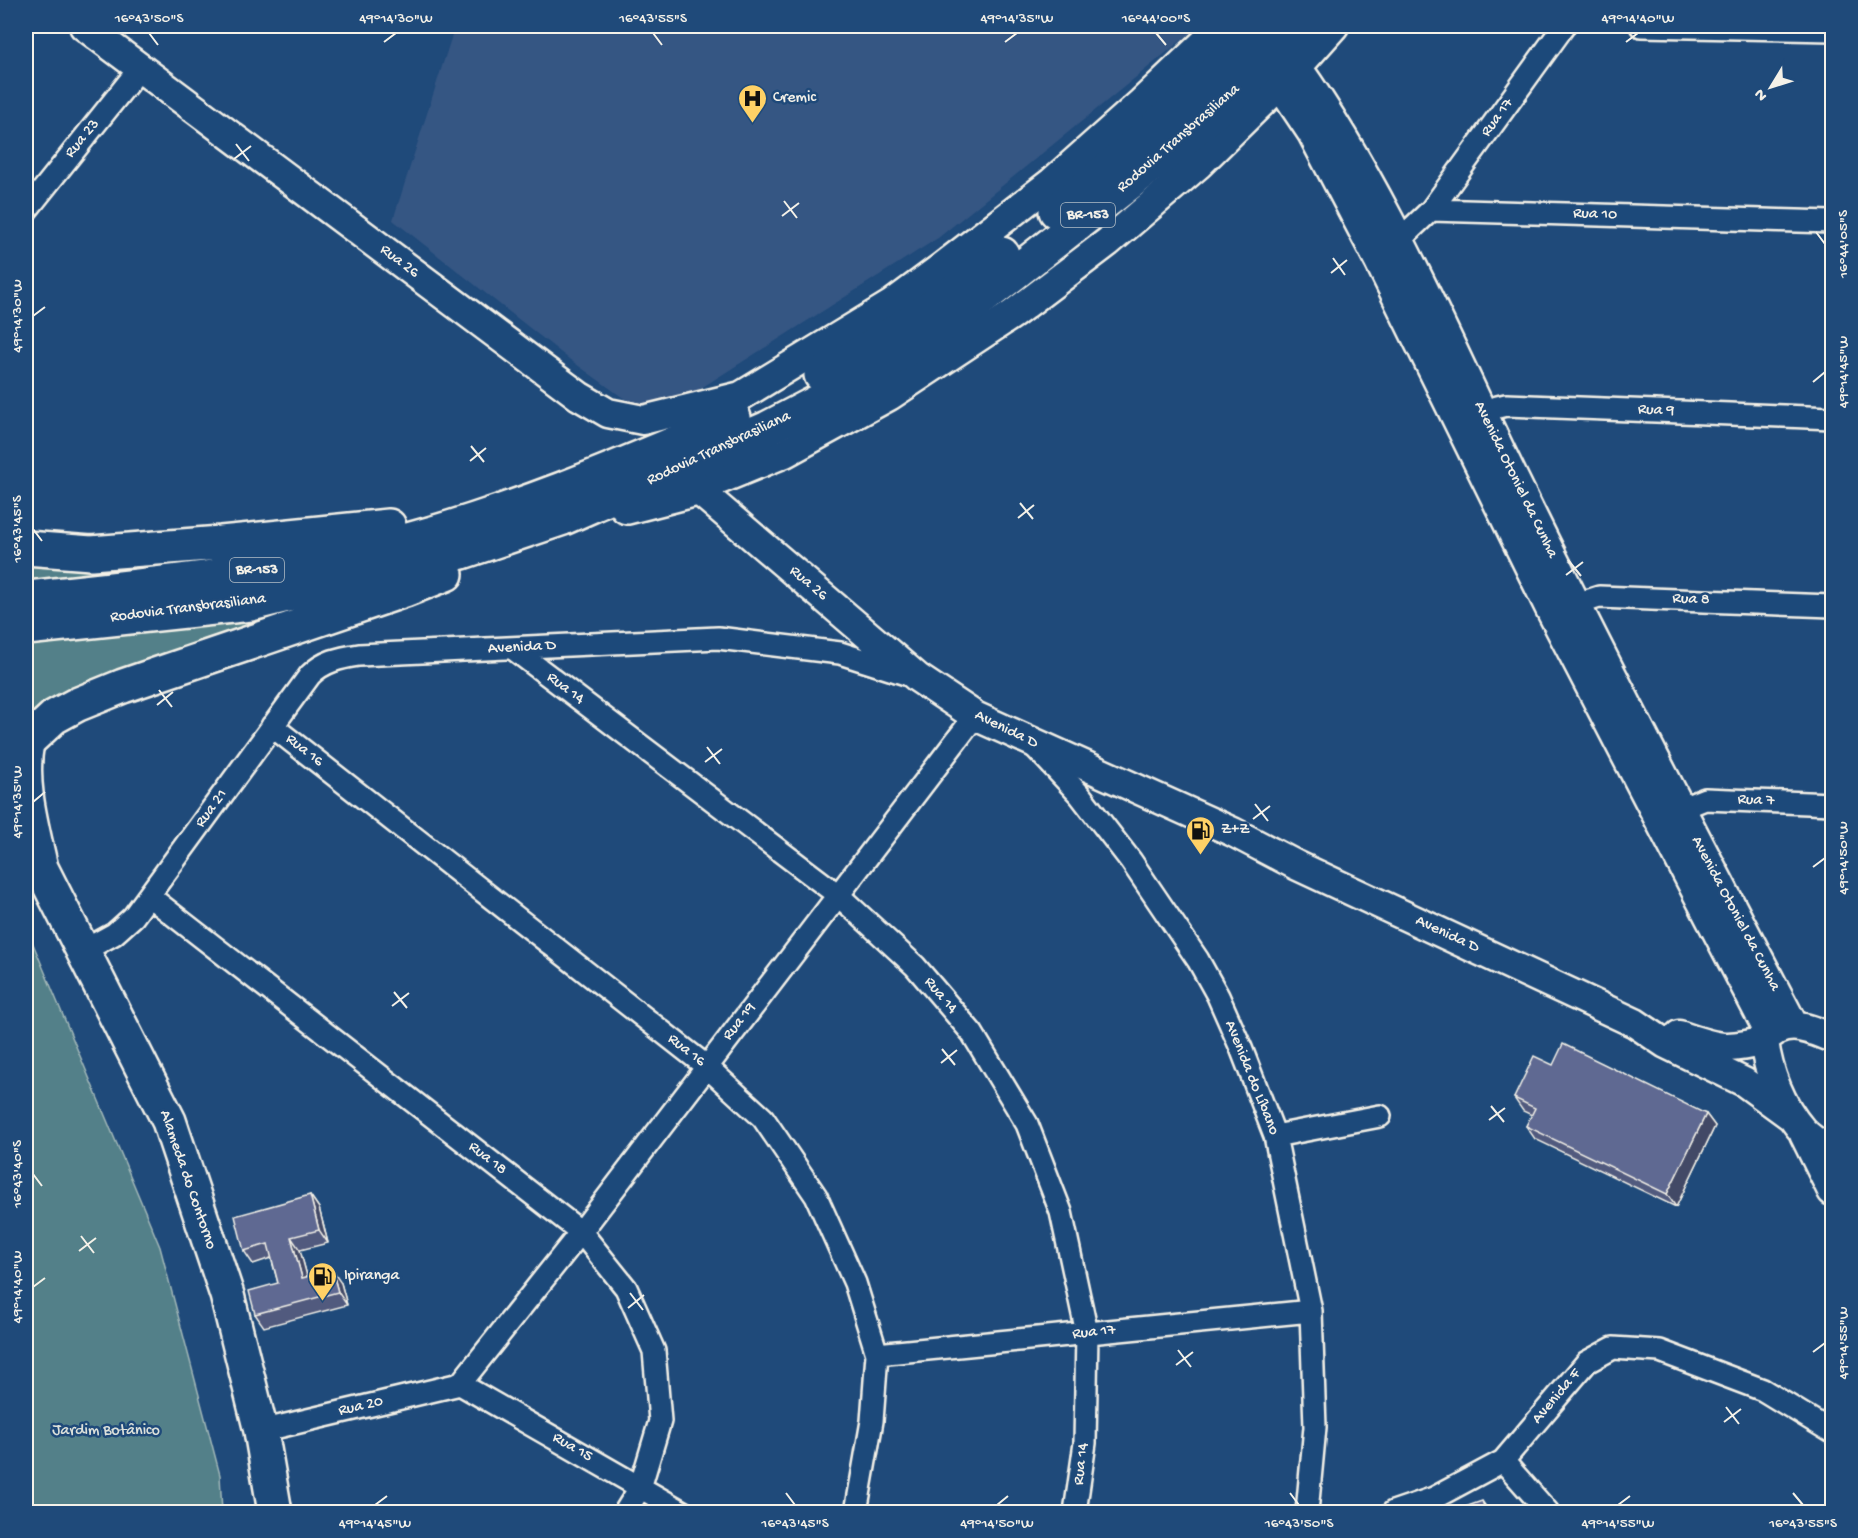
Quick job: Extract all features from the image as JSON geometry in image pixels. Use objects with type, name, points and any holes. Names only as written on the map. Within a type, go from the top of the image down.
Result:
[{"type":"main road","name":"Rua 26","points":[[84,26],[579,396],[608,413],[643,420],[741,396]]},
{"type":"main road","points":[[666,448],[741,396],[892,304],[958,255],[1052,182],[1142,102],[1222,26]]},
{"type":"main road","name":"Rodovia Transbrasiliana","points":[[26,598],[216,577],[386,546],[483,517],[666,448],[754,410],[846,362],[956,290],[1086,188],[1150,134],[1215,74],[1262,26]]},
{"type":"main road","name":"Rodovia Transbrasiliana","points":[[26,628],[251,604],[462,552],[564,518],[768,428],[860,380],[966,311],[1179,144],[1241,87],[1296,26]]},
{"type":"main road","name":"Rodovia Transbrasiliana","points":[[697,489],[785,453],[889,396],[1013,314],[1125,228],[1199,164],[1288,76],[1334,26]]},
{"type":"main road","name":"Avenida Otoniel da Cunha","points":[[1288,76],[1328,111],[1400,239],[1481,411],[1564,608],[1680,809],[1776,1033]]},
{"type":"main road","name":"Avenida Otoniel da Cunha","points":[[1288,76],[1312,133],[1564,608],[1776,1033]]},
{"type":"main road","name":"Rua 26","points":[[697,489],[918,678]]},
{"type":"main road","points":[[564,518],[612,511],[697,489]]},
{"type":"main road","points":[[26,548],[91,553],[221,543],[483,517]]},
{"type":"main road","points":[[26,744],[54,717],[76,705],[123,686],[446,574],[462,552]]},
{"type":"main road","name":"Avenida D","points":[[918,678],[975,716],[1233,832],[1296,865],[1635,1023],[1666,1044],[1744,1082],[1833,1152]]},
{"type":"main road","name":"Alameda do Contorno","points":[[26,744],[26,790],[34,858],[170,1121],[227,1294],[261,1431],[275,1512]]},
{"type":"main road","name":"Avenida D","points":[[1635,1023],[1671,1032],[1707,1045],[1727,1048],[1776,1033]]},
{"type":"main road","points":[[1833,1038],[1776,1033],[1767,1062],[1775,1083],[1833,1191]]},
{"type":"street","name":"Rua 17","points":[[1431,210],[1564,26]]},
{"type":"street","points":[[1641,26],[1833,30]]},
{"type":"street","name":"Rua 23","points":[[26,211],[140,68]]},
{"type":"street","name":"Rua 10","points":[[1431,210],[1833,222]]},
{"type":"street","points":[[1379,261],[1431,210]]},
{"type":"street","name":"Rua 9","points":[[1481,411],[1506,405],[1833,418]]},
{"type":"street","name":"Rua 8","points":[[1564,608],[1599,597],[1833,606]]},
{"type":"street","name":"Avenida D","points":[[333,660],[359,655],[718,638],[840,653],[918,678]]},
{"type":"street","name":"Rua 14","points":[[512,648],[838,895],[915,966],[972,1033],[1027,1124],[1060,1212],[1087,1333],[1085,1443],[1076,1512]]},
{"type":"street","name":"Rua 21","points":[[83,951],[114,934],[133,917],[310,675],[320,666],[333,660]]},
{"type":"street","name":"Rua 19","points":[[460,1384],[581,1232],[975,716]]},
{"type":"street","name":"Rua 16","points":[[272,726],[706,1066],[763,1118],[816,1196],[855,1283],[877,1354],[872,1421],[856,1512]]},
{"type":"street","name":"Avenida do Líbano","points":[[1029,741],[1080,795],[1131,861],[1198,960],[1218,996],[1241,1048],[1275,1136],[1311,1311],[1315,1427],[1307,1512]]},
{"type":"street","name":"Rua 7","points":[[1680,809],[1705,799],[1833,804]]},
{"type":"street","name":"Rua 18","points":[[148,896],[581,1232],[626,1288],[654,1351],[660,1421],[640,1488],[625,1512]]},
{"type":"street","points":[[1275,1136],[1380,1116]]},
{"type":"street","name":"Rua 17","points":[[877,1354],[1311,1311]]},
{"type":"street","name":"Avenida F","points":[[1393,1512],[1434,1498],[1503,1461],[1587,1362],[1613,1348],[1660,1351],[1763,1390],[1833,1432]]},
{"type":"street","name":"Rua 20","points":[[261,1431],[460,1384]]},
{"type":"street","name":"Rua 15","points":[[460,1384],[683,1512]]},
{"type":"street","points":[[1503,1461],[1548,1512]]},
{"type":"shaded area","name":"Cremic","points":[[455,26],[1199,26],[938,238],[679,402],[636,407],[569,359],[393,220]]},
{"type":"green space","points":[[297,552],[26,583],[26,558]]},
{"type":"green space","points":[[312,612],[30,727],[26,699],[26,645]]},
{"type":"green space","name":"Jardim Botânico","points":[[26,931],[160,1247],[220,1475],[222,1512],[26,1512]]},
{"type":"building","points":[[1563,1044],[1706,1114],[1667,1194],[1526,1126],[1535,1108],[1514,1098],[1534,1056],[1553,1065]]},
{"type":"building","points":[[310,1195],[319,1230],[291,1237],[302,1278],[332,1270],[338,1292],[255,1314],[249,1291],[278,1283],[268,1244],[244,1251],[235,1216]]},
{"type":"building","points":[[1482,1501],[1486,1512],[1451,1512]]},
{"type":"place","name":"Cremic","points":[[752,124]]},
{"type":"place","name":"Z+Z","points":[[1200,856]]},
{"type":"place","name":"Ipiranga","points":[[323,1302]]}]
